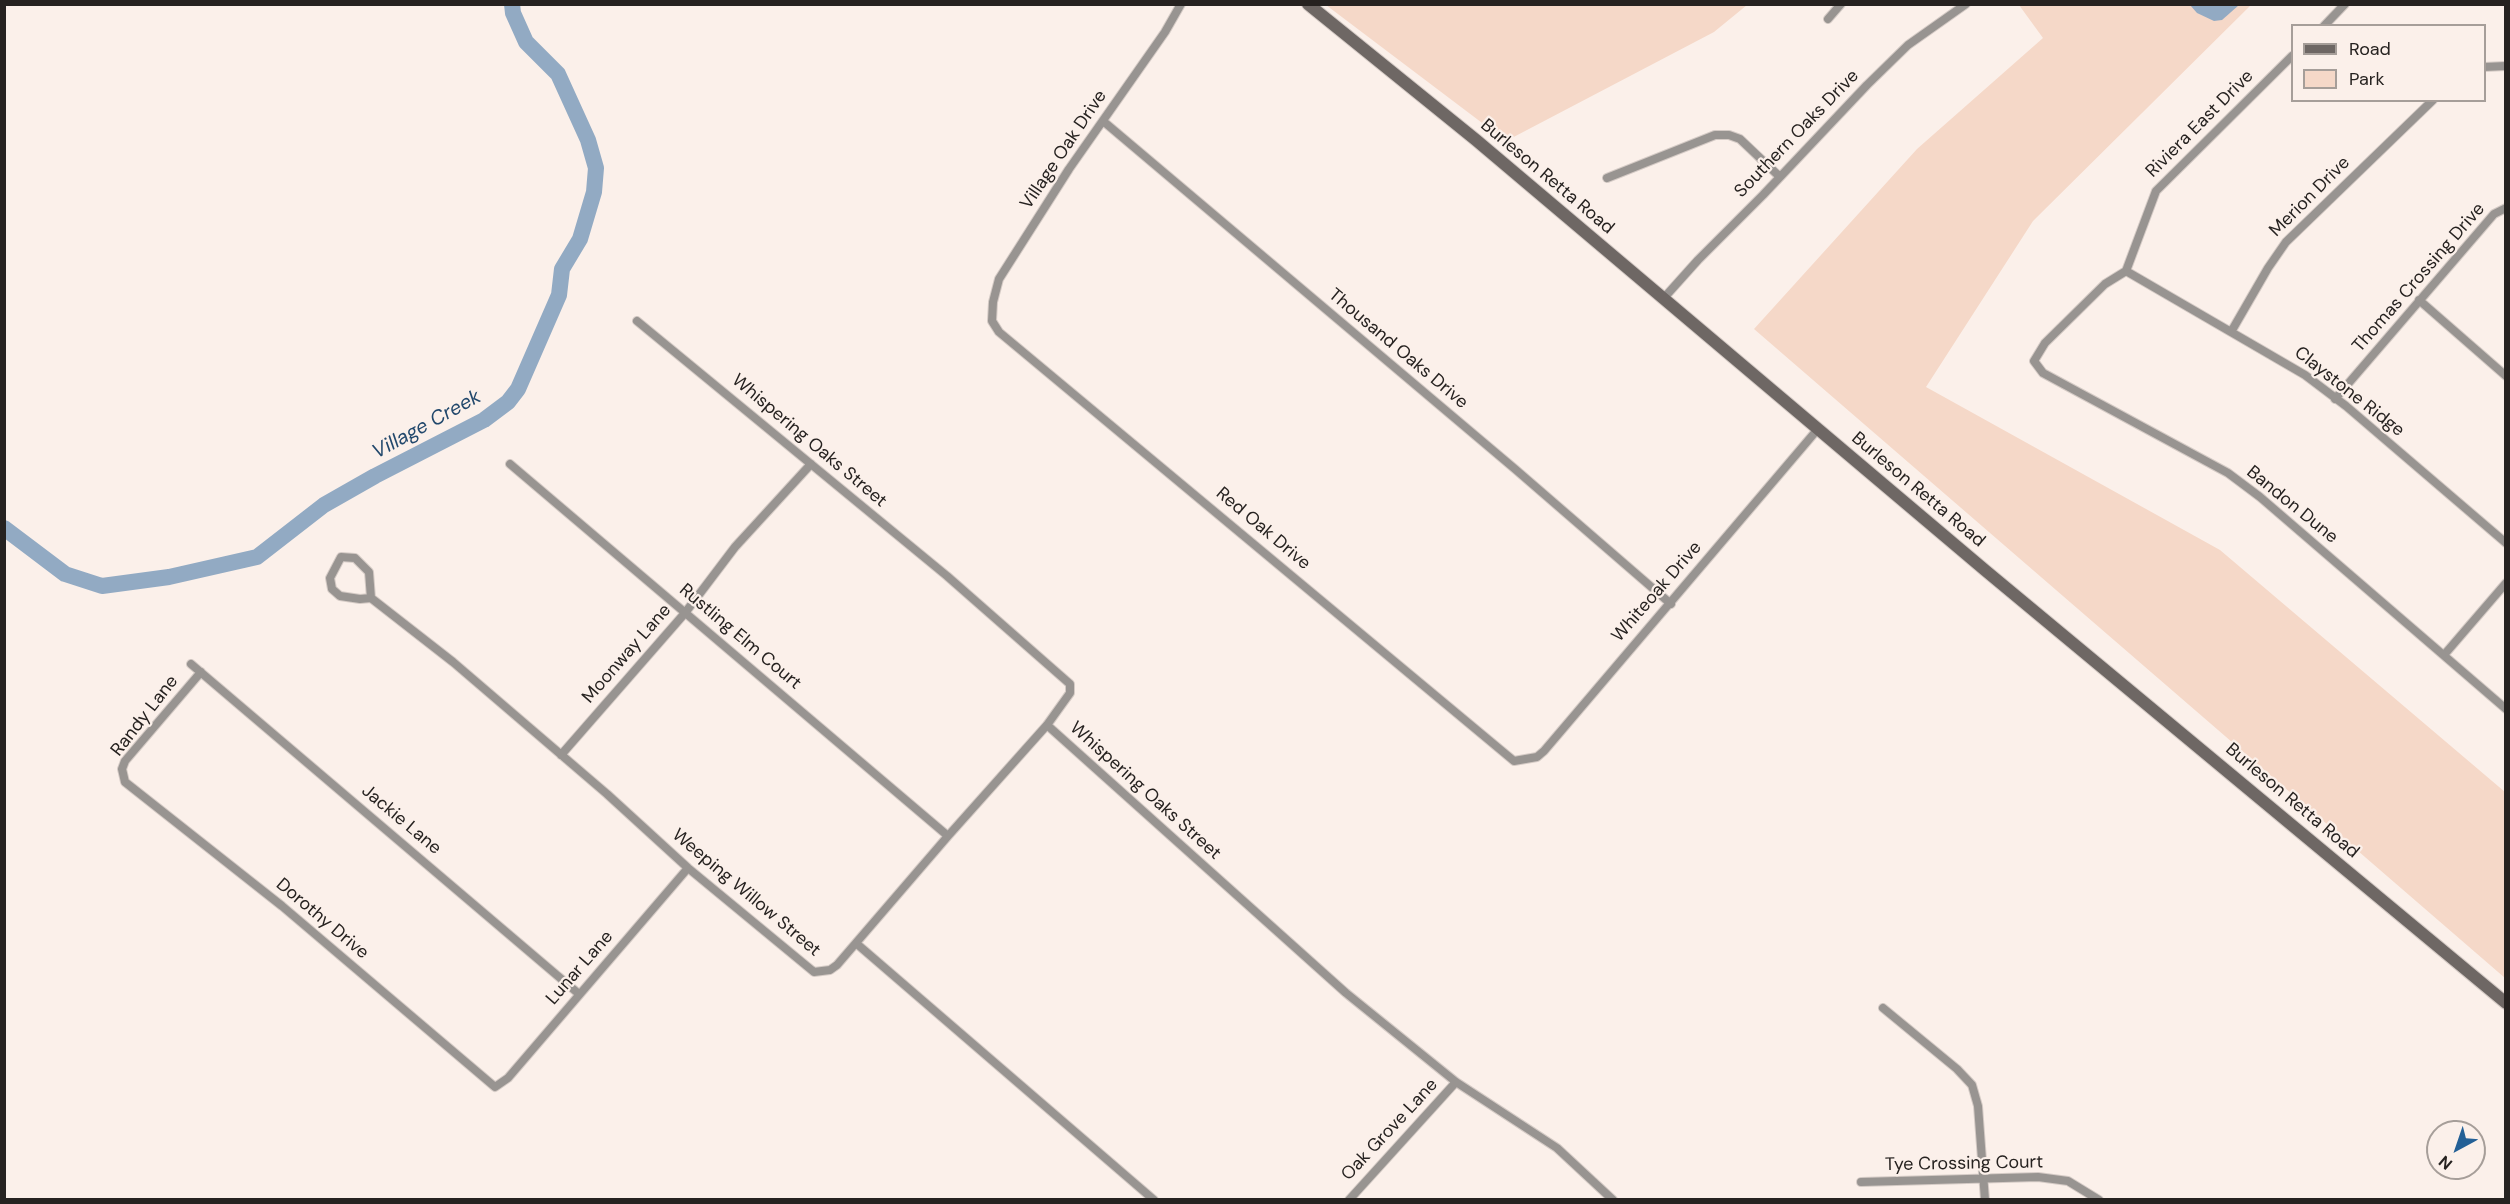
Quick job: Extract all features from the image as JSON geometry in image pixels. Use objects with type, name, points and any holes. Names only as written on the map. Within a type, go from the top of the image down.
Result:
[{"type":"street","name":"Village Oak Drive","points":[[992,321],[993,302],[999,279],[1069,169],[1165,32],[1181,4]]},
{"type":"street","name":"Burleson Retta Road","points":[[1308,4],[1476,140],[1817,430],[2505,1003]]},
{"type":"street","points":[[1828,19],[1841,4]]},
{"type":"street","name":"Southern Oaks Drive","points":[[1664,299],[1698,260],[1867,85],[1908,45],[1955,7],[1965,4]]},
{"type":"street","points":[[2326,24],[2345,4]]},
{"type":"street","name":"Riviera East Drive","points":[[2126,271],[2156,191],[2291,57]]},
{"type":"street","points":[[2486,68],[2505,66]]},
{"type":"street","name":"Merion Drive","points":[[2231,332],[2268,268],[2286,242],[2431,102]]},
{"type":"street","name":"Thousand Oaks Drive","points":[[1103,122],[1515,469],[1671,604]]},
{"type":"street","points":[[1607,178],[1715,135],[1729,135],[1740,139],[1780,177]]},
{"type":"street","name":"Thomas Crossing Drive","points":[[2335,399],[2494,214],[2505,208]]},
{"type":"street","name":"Claystone Ridge","points":[[2126,271],[2297,370],[2346,406],[2505,543]]},
{"type":"street","name":"Bandon Dune","points":[[2126,271],[2105,284],[2045,343],[2034,361],[2043,373],[2228,473],[2260,497],[2505,709]]},
{"type":"street","points":[[2420,300],[2505,376]]},
{"type":"street","name":"Whispering Oaks Street","points":[[637,321],[1064,676],[1070,684],[1070,693],[1047,725],[1346,993],[1456,1082],[1557,1148],[1613,1200]]},
{"type":"street","name":"Red Oak Drive","points":[[992,321],[999,332],[1514,761]]},
{"type":"street","name":"Whiteoak Drive","points":[[1514,761],[1537,757],[1544,751],[1817,430]]},
{"type":"street","name":"Rustling Elm Court","points":[[510,464],[948,836]]},
{"type":"street","name":"Moonway Lane","points":[[561,755],[684,613],[735,547],[811,465]]},
{"type":"street","points":[[340,557],[355,558],[369,572],[371,598],[340,596],[332,590],[330,578],[340,557]]},
{"type":"street","points":[[2444,655],[2505,583]]},
{"type":"street","name":"Weeping Willow Street","points":[[371,598],[453,662],[688,868],[814,972],[830,970],[856,944]]},
{"type":"street","name":"Jackie Lane","points":[[191,664],[579,994]]},
{"type":"street","name":"Randy Lane","points":[[124,782],[122,769],[125,761],[201,672]]},
{"type":"street","points":[[1047,725],[856,944],[1154,1200]]},
{"type":"street","name":"Dorothy Drive","points":[[124,782],[282,906],[495,1087]]},
{"type":"street","name":"Lunar Lane","points":[[495,1087],[508,1078],[688,868]]},
{"type":"street","points":[[1883,1008],[1957,1069],[1972,1085],[1978,1106],[1985,1200]]},
{"type":"street","name":"Oak Grove Lane","points":[[1349,1200],[1456,1082]]},
{"type":"street","name":"Tye Crossing Court","points":[[1861,1182],[2038,1177],[2068,1181],[2099,1200]]},
{"type":"green space","points":[[1326,5],[1747,5],[1714,32],[1506,141]]},
{"type":"green space","points":[[2019,5],[2251,5],[2033,221],[1926,387],[2220,550],[2505,792],[2505,978],[1754,329],[1917,149],[2043,38]]},
{"type":"water","points":[[2190,5],[2239,5],[2222,20],[2214,21],[2197,13]]},
{"type":"waterway","name":"Village Creek","points":[[4,528],[65,574],[102,586],[169,577],[257,557],[324,505],[484,420],[508,402],[518,389],[559,295],[562,269],[580,239],[594,192],[596,168],[588,140],[558,74],[526,42],[513,13],[512,4]]}]
